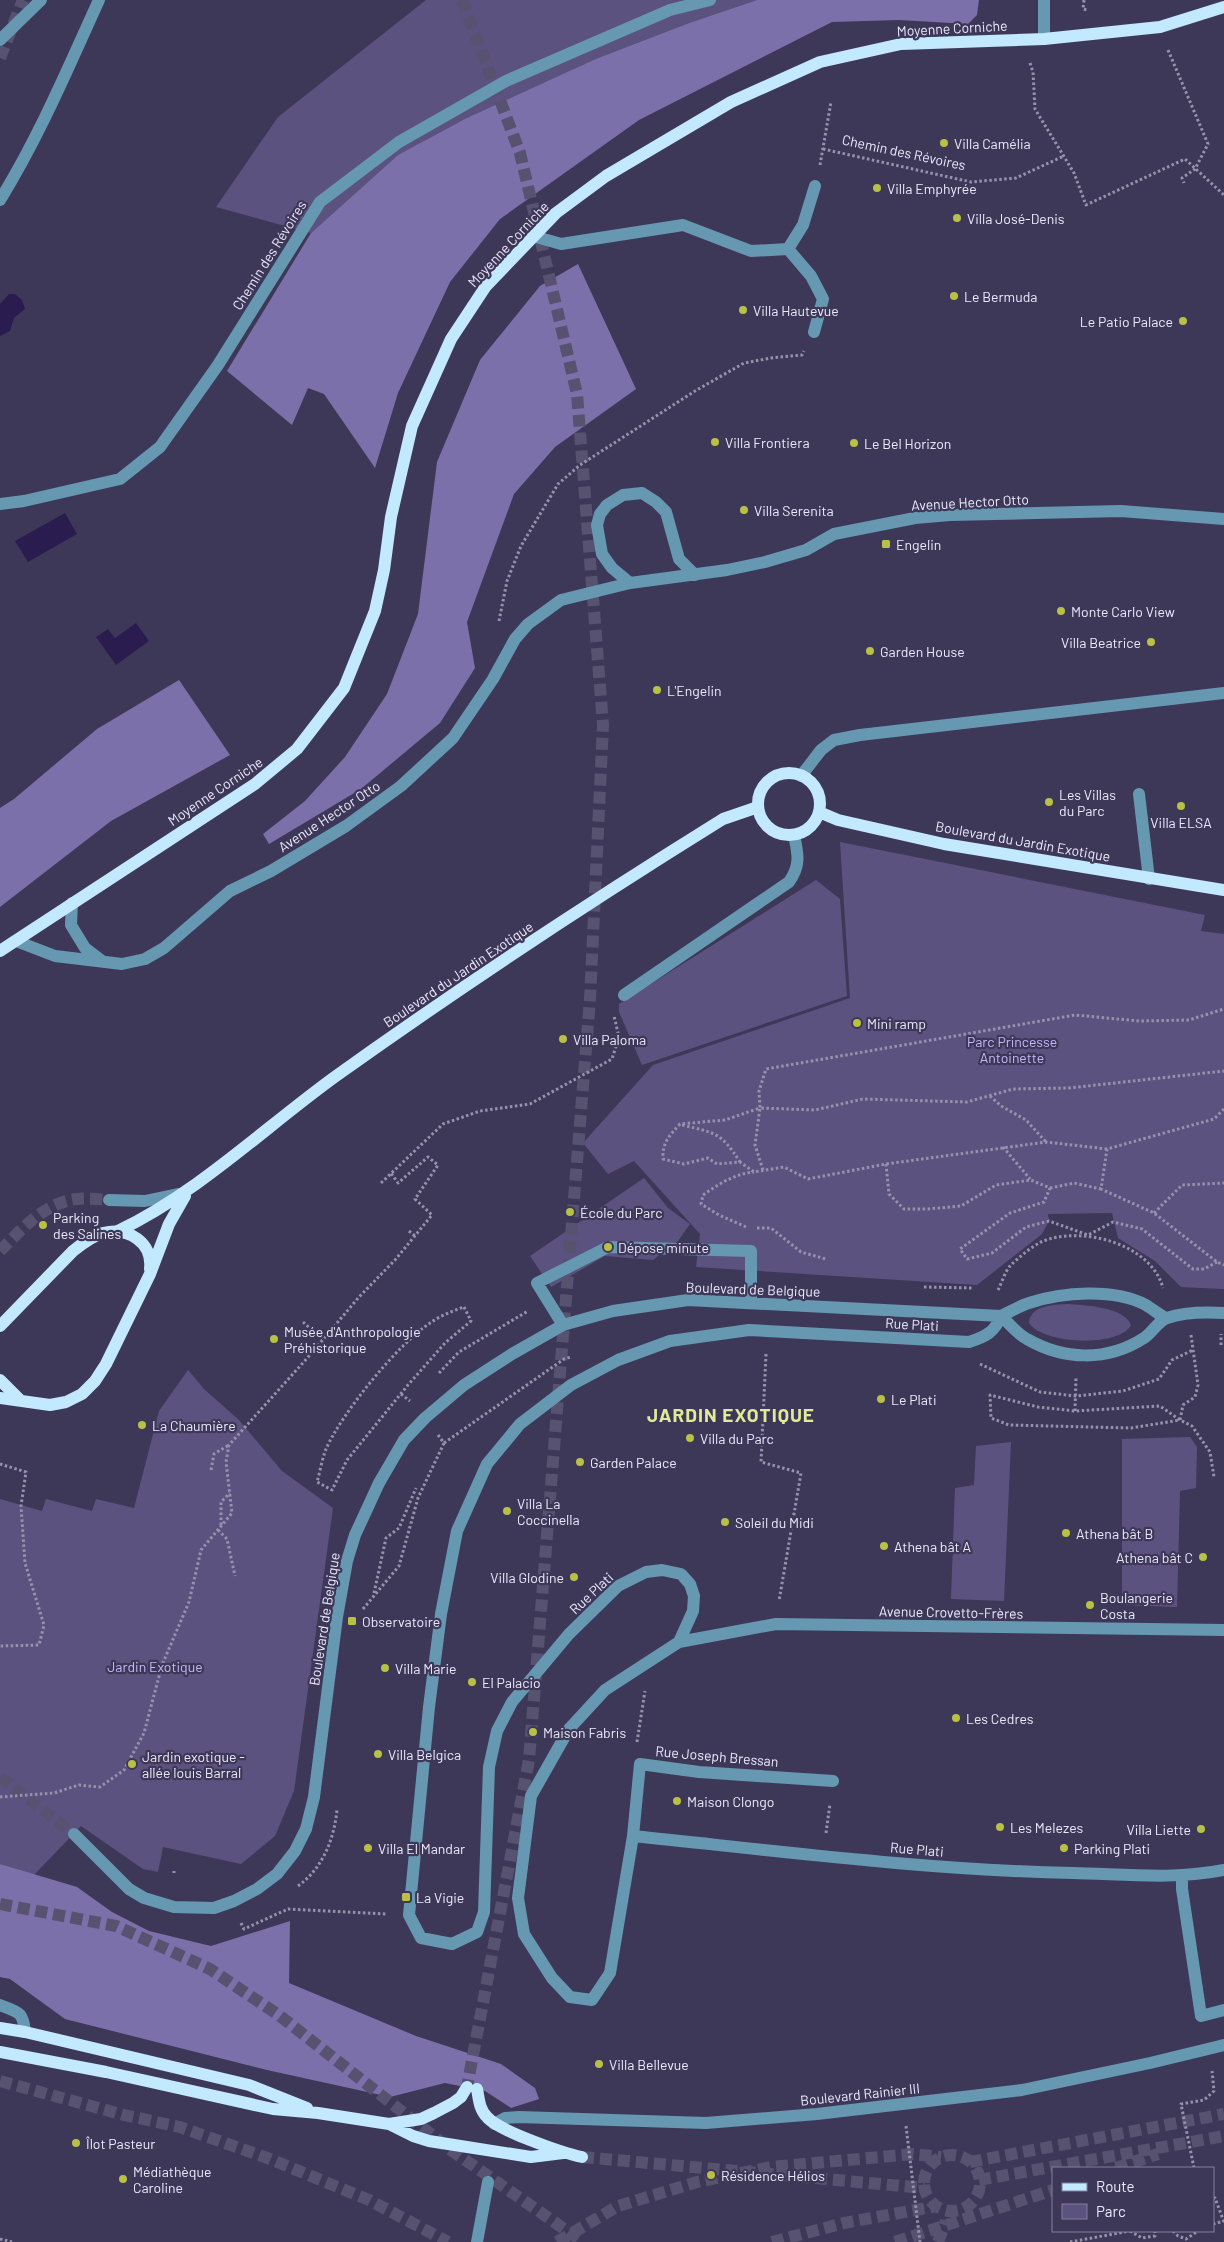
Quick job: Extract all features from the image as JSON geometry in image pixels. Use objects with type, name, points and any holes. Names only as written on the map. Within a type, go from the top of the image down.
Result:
[{"type":"main road","name":"Moyenne Corniche","points":[[0,951],[255,784],[297,749],[344,688],[375,611],[384,570],[392,517],[412,426],[451,339],[486,286],[556,213],[606,176],[731,102],[820,62],[901,44],[1044,39],[1160,28],[1224,7]]},
{"type":"main road","points":[[784,773],[801,776],[809,780],[814,787],[820,804],[819,812],[809,827],[794,835],[774,832],[760,816],[758,807],[761,789],[774,776],[784,773]]},
{"type":"main road","name":"Boulevard du Jardin Exotique","points":[[0,1326],[86,1240],[102,1233],[118,1231],[143,1219],[190,1190],[323,1086],[394,1035],[514,954],[723,819],[758,807]]},
{"type":"main road","name":"Boulevard du Jardin Exotique","points":[[819,812],[838,820],[944,844],[1224,890]]},
{"type":"main road","name":"Boulevard du Jardin Exotique","points":[[0,1398],[50,1405],[66,1402],[82,1394],[95,1381],[106,1364],[150,1274],[169,1224],[190,1190]]},
{"type":"main road","points":[[118,1231],[131,1234],[141,1240],[148,1250],[151,1262],[150,1274]]},
{"type":"main road","points":[[0,1380],[20,1400]]},
{"type":"main road","points":[[0,2028],[25,2032],[249,2085],[318,2113]]},
{"type":"main road","points":[[0,2052],[106,2072],[273,2109],[318,2113],[389,2124],[421,2119],[453,2103],[472,2088],[481,2109],[494,2124],[563,2153],[582,2157]]},
{"type":"main road","points":[[389,2124],[413,2136],[429,2141],[531,2157],[563,2153]]},
{"type":"street","points":[[0,40],[42,0]]},
{"type":"street","points":[[0,200],[17,173],[48,112],[99,0]]},
{"type":"street","name":"Chemin des Révoires","points":[[0,504],[24,501],[120,479],[160,447],[218,365],[320,202],[399,142],[506,81],[670,10],[710,0]]},
{"type":"street","points":[[1044,0],[1044,39]]},
{"type":"street","points":[[788,249],[803,225],[815,186]]},
{"type":"street","points":[[533,236],[560,244],[683,225],[751,251],[788,249]]},
{"type":"street","points":[[788,249],[811,276],[823,299],[814,332]]},
{"type":"street","points":[[630,583],[612,568],[602,554],[597,525],[600,514],[607,505],[623,495],[642,494],[656,502],[666,512],[679,558],[695,575]]},
{"type":"street","name":"Avenue Hector Otto","points":[[16,941],[55,956],[122,964],[145,959],[164,948],[230,891],[271,871],[346,826],[401,786],[453,738],[494,679],[515,639],[528,624],[561,600],[630,583],[695,575],[765,562],[806,550],[834,534],[915,518],[950,515],[1121,511],[1224,519]]},
{"type":"street","points":[[801,776],[821,750],[834,740],[860,735],[1224,693]]},
{"type":"street","points":[[1139,794],[1149,879]]},
{"type":"street","points":[[624,995],[789,882],[797,871],[798,855],[794,835]]},
{"type":"street","points":[[72,904],[71,925],[85,948],[103,962]]},
{"type":"street","points":[[109,1200],[145,1201],[166,1198],[190,1190]]},
{"type":"street","points":[[563,1325],[537,1283],[608,1247],[751,1251],[750,1303]]},
{"type":"street","name":"Boulevard de Belgique","points":[[74,1834],[128,1888],[144,1898],[174,1907],[214,1908],[234,1901],[257,1889],[277,1874],[295,1851],[306,1829],[314,1797],[337,1617],[347,1561],[355,1535],[379,1483],[404,1440],[425,1418],[464,1386],[512,1354],[563,1325],[614,1311],[688,1300],[1001,1316],[1028,1303],[1057,1296],[1086,1293],[1116,1296],[1145,1304],[1165,1318]]},
{"type":"street","points":[[1001,1316],[1025,1338],[1054,1352],[1077,1356],[1097,1355],[1119,1350],[1144,1338],[1165,1318],[1188,1314],[1224,1313]]},
{"type":"street","name":"Rue Plati","points":[[679,1642],[693,1612],[694,1596],[690,1584],[681,1574],[662,1570],[646,1572],[618,1586],[569,1634],[512,1702],[498,1732],[489,1767],[484,1912],[476,1932],[452,1944],[421,1938],[410,1915],[429,1707],[441,1614],[456,1531],[487,1464],[520,1424],[571,1385],[618,1360],[670,1341],[749,1330],[969,1342],[985,1337],[996,1327],[1001,1316]]},
{"type":"street","name":"Avenue Crovetto-Frères","points":[[679,1642],[776,1624],[1224,1630]]},
{"type":"street","points":[[633,1836],[610,1973],[592,2000],[570,1997],[552,1978],[524,1934],[518,1898],[530,1796],[569,1729],[605,1690],[679,1642]]},
{"type":"street","name":"Rue Joseph Bressan","points":[[633,1836],[640,1764],[699,1772],[833,1781]]},
{"type":"street","name":"Rue Plati","points":[[633,1836],[822,1856],[838,1853],[1010,1872],[1182,1876],[1224,1870]]},
{"type":"street","points":[[1182,1876],[1182,1889],[1201,2016],[1224,2010]]},
{"type":"street","points":[[0,2005],[21,2014],[25,2032]]},
{"type":"street","name":"Boulevard Rainier III","points":[[494,2124],[505,2118],[534,2116],[706,2123],[903,2104],[1022,2090],[1224,2044]]},
{"type":"street","points":[[476,2242],[488,2182]]},
{"type":"path","points":[[1168,50],[1208,144],[1195,169],[1182,178],[1184,183]]},
{"type":"path","points":[[1029,58],[1033,72],[1035,109],[1074,172],[1086,205],[1185,159],[1224,195]]},
{"type":"path","name":"Chemin des Révoires","points":[[831,102],[823,149],[971,182],[1016,178],[1064,156]]},
{"type":"path","points":[[381,1183],[443,1124],[480,1111],[530,1104],[612,1059],[619,1037],[612,1006],[624,995]]},
{"type":"path","points":[[763,1170],[756,1146],[760,1108],[759,1091],[766,1069],[1074,1016],[1140,1021],[1189,1020],[1224,1009]]},
{"type":"path","points":[[740,1162],[717,1164],[708,1158],[684,1164],[663,1160],[662,1148],[665,1140],[680,1124],[726,1120],[760,1108],[815,1110],[863,1099],[967,1102],[1013,1089],[1068,1088],[1224,1071]]},
{"type":"path","points":[[990,1096],[1001,1106],[1026,1120],[1046,1142]]},
{"type":"path","points":[[826,1259],[801,1252],[771,1228],[748,1227],[719,1215],[701,1204],[703,1195],[739,1174],[784,1167],[808,1179],[886,1164],[1046,1142],[1107,1150],[1214,1119],[1224,1109]]},
{"type":"path","points":[[680,1124],[716,1134],[732,1149],[740,1162],[754,1172]]},
{"type":"path","points":[[1003,1147],[1031,1180],[1050,1188],[1074,1183],[1101,1189],[1154,1212],[1217,1262],[1224,1265]]},
{"type":"path","points":[[1101,1189],[1107,1150]]},
{"type":"path","points":[[211,1470],[214,1454],[229,1445],[432,1216],[415,1199],[438,1165],[428,1157],[398,1183],[391,1173]]},
{"type":"path","points":[[886,1164],[889,1194],[904,1209],[961,1206],[996,1185],[1031,1180]]},
{"type":"path","points":[[1154,1212],[1182,1185],[1224,1183]]},
{"type":"path","points":[[1050,1188],[1044,1202],[1010,1213],[960,1250],[967,1259],[992,1253],[1026,1227],[1049,1221],[1142,1256],[1160,1276],[1164,1294]]},
{"type":"path","points":[[998,1290],[1010,1267],[1040,1243],[1066,1236],[1088,1235],[1113,1222],[1142,1229],[1193,1269],[1204,1269],[1217,1262]]},
{"type":"path","points":[[409,1231],[415,1236]]},
{"type":"path","points":[[464,1307],[471,1321],[445,1343],[402,1394],[347,1460],[332,1490],[317,1482],[326,1450],[346,1415],[399,1349],[429,1323],[447,1313],[464,1307]]},
{"type":"path","points":[[1180,1420],[1183,1405],[1195,1397],[1198,1385],[1188,1314]]},
{"type":"path","points":[[303,1322],[322,1339]]},
{"type":"path","points":[[768,1331],[761,1462],[801,1473],[781,1592]]},
{"type":"path","points":[[974,1361],[1040,1392],[1076,1396],[1124,1391],[1159,1379],[1172,1360],[1193,1350]]},
{"type":"path","points":[[1075,1411],[1077,1356]]},
{"type":"path","points":[[402,1394],[406,1398]]},
{"type":"path","points":[[1180,1420],[1131,1428],[1009,1425],[991,1418],[990,1395],[1038,1407],[1075,1411],[1160,1406],[1192,1426],[1210,1452],[1214,1477]]},
{"type":"path","points":[[0,1797],[54,1793],[79,1785],[100,1787],[124,1770],[144,1733],[162,1665],[189,1602],[201,1550],[232,1513],[226,1462],[229,1445]]},
{"type":"path","points":[[0,1464],[26,1472],[21,1506],[25,1562],[44,1625],[39,1645],[0,1646]]},
{"type":"path","points":[[374,1594],[386,1538],[399,1528],[416,1488]]},
{"type":"path","points":[[221,1526],[222,1502],[230,1492]]},
{"type":"path","points":[[218,1530],[227,1539],[235,1576]]},
{"type":"path","points":[[638,1737],[644,1698]]},
{"type":"path","points":[[822,1856],[833,1781]]},
{"type":"path","points":[[244,1929],[288,1909],[410,1915]]},
{"type":"path","points":[[1194,2167],[1181,2104],[1204,2100],[1214,2091],[1209,2048]]},
{"type":"path","points":[[903,2104],[919,2241]]},
{"type":"path","points":[[1214,2198],[1224,2222]]},
{"type":"path","points":[[1070,2242],[1125,2232]]},
{"type":"path","points":[[1132,2232],[1142,2238],[1155,2236],[1154,2232]]},
{"type":"path","points":[[1174,2232],[1186,2239],[1196,2232]]},
{"type":"path","points":[[0,2239],[12,2242]]},
{"type":"green space","points":[[426,0],[757,0],[689,23],[598,58],[398,155],[311,233],[216,207],[278,117]]},
{"type":"green space","name":"Parc Princesse Antoinette","points":[[840,842],[1205,915],[1201,931],[1224,934],[1224,1289],[1181,1287],[1155,1261],[1118,1238],[1112,1213],[1048,1214],[1049,1221],[1042,1234],[977,1285],[696,1267],[700,1234],[634,1161],[608,1174],[583,1143],[653,1065],[850,998]]},
{"type":"green space","points":[[816,880],[840,899],[847,996],[642,1065],[619,1012],[619,1004]]},
{"type":"green space","points":[[644,1178],[668,1208],[690,1224],[678,1241],[653,1260],[605,1256],[551,1287],[530,1256]]},
{"type":"green space","points":[[1067,1304],[1093,1306],[1113,1311],[1121,1314],[1131,1325],[1124,1332],[1112,1337],[1097,1340],[1080,1340],[1064,1339],[1049,1335],[1037,1330],[1029,1323],[1030,1317],[1038,1309]]},
{"type":"green space","name":"Jardin Exotique","points":[[188,1370],[205,1390],[239,1420],[282,1471],[333,1508],[294,1791],[275,1836],[241,1864],[163,1847],[158,1872],[143,1869],[81,1826],[34,1875],[0,1864],[0,1499],[42,1511],[46,1499],[92,1511],[96,1499],[134,1508],[159,1411]]},
{"type":"green space","points":[[1190,1437],[1197,1447],[1196,1488],[1180,1491],[1177,1607],[1122,1605],[1122,1439]]},
{"type":"green space","points":[[1011,1442],[1004,1601],[951,1599],[955,1488],[974,1485],[976,1446]]},
{"type":"shaded area","points":[[757,0],[979,0],[977,15],[968,24],[899,20],[832,22],[639,120],[500,219],[450,282],[398,393],[375,468],[324,394],[308,388],[292,425],[227,371],[311,233],[398,155],[467,118],[598,58],[689,23]]},
{"type":"shaded area","points":[[578,264],[636,389],[555,447],[514,494],[467,622],[475,668],[440,723],[361,789],[269,844],[263,834],[305,801],[345,757],[387,694],[418,614],[437,462],[480,360],[540,286]]},
{"type":"shaded area","points":[[9,294],[15,294],[22,300],[25,309],[14,318],[10,331],[0,336],[0,304]]},
{"type":"shaded area","points":[[65,513],[77,534],[28,562],[15,541]]},
{"type":"shaded area","points":[[136,623],[149,641],[116,665],[96,637],[108,629],[115,638]]},
{"type":"shaded area","points":[[179,680],[230,755],[111,821],[0,907],[0,808],[14,799],[97,729]]},
{"type":"shaded area","points":[[0,1864],[77,1887],[112,1912],[149,1931],[211,1946],[290,1921],[289,1983],[416,2036],[501,2064],[535,2088],[539,2099],[511,2108],[485,2091],[445,2083],[390,2097],[267,2070],[65,2019],[10,1979],[0,1977]]},
{"type":"tunnel","points":[[0,58],[23,0]]},
{"type":"tunnel","points":[[462,0],[520,153],[577,394],[603,725],[590,999],[529,1760],[467,2087]]},
{"type":"tunnel","points":[[0,1251],[35,1218],[54,1206],[65,1201],[77,1199],[109,1200]]},
{"type":"tunnel","points":[[0,1777],[74,1834]]},
{"type":"tunnel","points":[[0,1904],[116,1926],[210,1969],[280,2016],[451,2150],[583,2242]]},
{"type":"tunnel","points":[[0,2081],[124,2115],[180,2127],[270,2159],[369,2200],[448,2242]]},
{"type":"tunnel","points":[[970,2162],[1224,2114]]},
{"type":"tunnel","points":[[979,2180],[1224,2136]]},
{"type":"tunnel","points":[[557,2242],[618,2206],[697,2182],[771,2167],[913,2154],[941,2157]]},
{"type":"tunnel","points":[[1119,2167],[1158,2154]]},
{"type":"tunnel","points":[[952,2155],[963,2157],[972,2163],[978,2172],[980,2183],[978,2194],[972,2203],[963,2209],[952,2211],[941,2209],[932,2203],[926,2194],[924,2183],[926,2172],[932,2163],[941,2157],[952,2155]]},
{"type":"tunnel","points":[[582,2157],[924,2188]]},
{"type":"tunnel","points":[[895,2242],[1052,2190]]},
{"type":"tunnel","points":[[772,2242],[844,2223],[937,2206]]},
{"type":"tunnel","points":[[938,2242],[946,2221]]},
{"type":"place","name":"Villa Camélia","points":[[944,143]]},
{"type":"place","name":"Villa Emphyrée","points":[[877,188]]},
{"type":"place","name":"Villa José-Denis","points":[[957,218]]},
{"type":"place","name":"Le Bermuda","points":[[954,296]]},
{"type":"place","name":"Villa Hautevue","points":[[743,310]]},
{"type":"place","name":"Le Patio Palace","points":[[1183,321]]},
{"type":"place","name":"Villa Frontiera","points":[[715,442]]},
{"type":"place","name":"Le Bel Horizon","points":[[854,443]]},
{"type":"place","name":"Villa Serenita","points":[[744,510]]},
{"type":"place","name":"Engelin","points":[[886,544]]},
{"type":"place","name":"Monte Carlo View","points":[[1061,611]]},
{"type":"place","name":"Villa Beatrice","points":[[1151,642]]},
{"type":"place","name":"Garden House","points":[[870,651]]},
{"type":"place","name":"L'Engelin","points":[[657,690]]},
{"type":"place","name":"Les Villas du Parc","points":[[1049,802]]},
{"type":"place","name":"Villa ELSA","points":[[1181,806]]},
{"type":"place","name":"Mini ramp","points":[[857,1023]]},
{"type":"place","name":"Villa Paloma","points":[[563,1039]]},
{"type":"place","name":"École du Parc","points":[[570,1212]]},
{"type":"place","name":"Parking des Salines","points":[[43,1225]]},
{"type":"place","name":"Dépose minute","points":[[608,1247]]},
{"type":"place","name":"Musée d'Anthropologie Préhistorique","points":[[274,1339]]},
{"type":"place","name":"Le Plati","points":[[881,1399]]},
{"type":"place","name":"La Chaumière","points":[[142,1425]]},
{"type":"place","name":"Villa du Parc","points":[[690,1438]]},
{"type":"place","name":"Garden Palace","points":[[580,1462]]},
{"type":"place","name":"Villa La Coccinella","points":[[507,1511]]},
{"type":"place","name":"Soleil du Midi","points":[[725,1522]]},
{"type":"place","name":"Athena bât B","points":[[1066,1533]]},
{"type":"place","name":"Athena bât A","points":[[884,1546]]},
{"type":"place","name":"Athena bât C","points":[[1203,1557]]},
{"type":"place","name":"Villa Glodine","points":[[574,1577]]},
{"type":"place","name":"Boulangerie Costa","points":[[1090,1605]]},
{"type":"place","name":"Observatoire","points":[[352,1621]]},
{"type":"place","name":"Villa Marie","points":[[385,1668]]},
{"type":"place","name":"El Palacio","points":[[472,1682]]},
{"type":"place","name":"Les Cedres","points":[[956,1718]]},
{"type":"place","name":"Maison Fabris","points":[[533,1732]]},
{"type":"place","name":"Villa Belgica","points":[[378,1754]]},
{"type":"place","name":"Jardin exotique - allée louis Barral","points":[[132,1764]]},
{"type":"place","name":"Maison Clongo","points":[[677,1801]]},
{"type":"place","name":"Les Melezes","points":[[1000,1827]]},
{"type":"place","name":"Villa Liette","points":[[1201,1829]]},
{"type":"place","name":"Villa El Mandar","points":[[368,1848]]},
{"type":"place","name":"Parking Plati","points":[[1064,1848]]},
{"type":"place","name":"La Vigie","points":[[406,1897]]},
{"type":"place","name":"Villa Bellevue","points":[[599,2064]]},
{"type":"place","name":"Îlot Pasteur","points":[[76,2143]]},
{"type":"place","name":"Résidence Hélios","points":[[711,2175]]},
{"type":"place","name":"Médiathèque Caroline","points":[[123,2179]]},
{"type":"district","name":"JARDIN EXOTIQUE","points":[[731,1414]]}]
